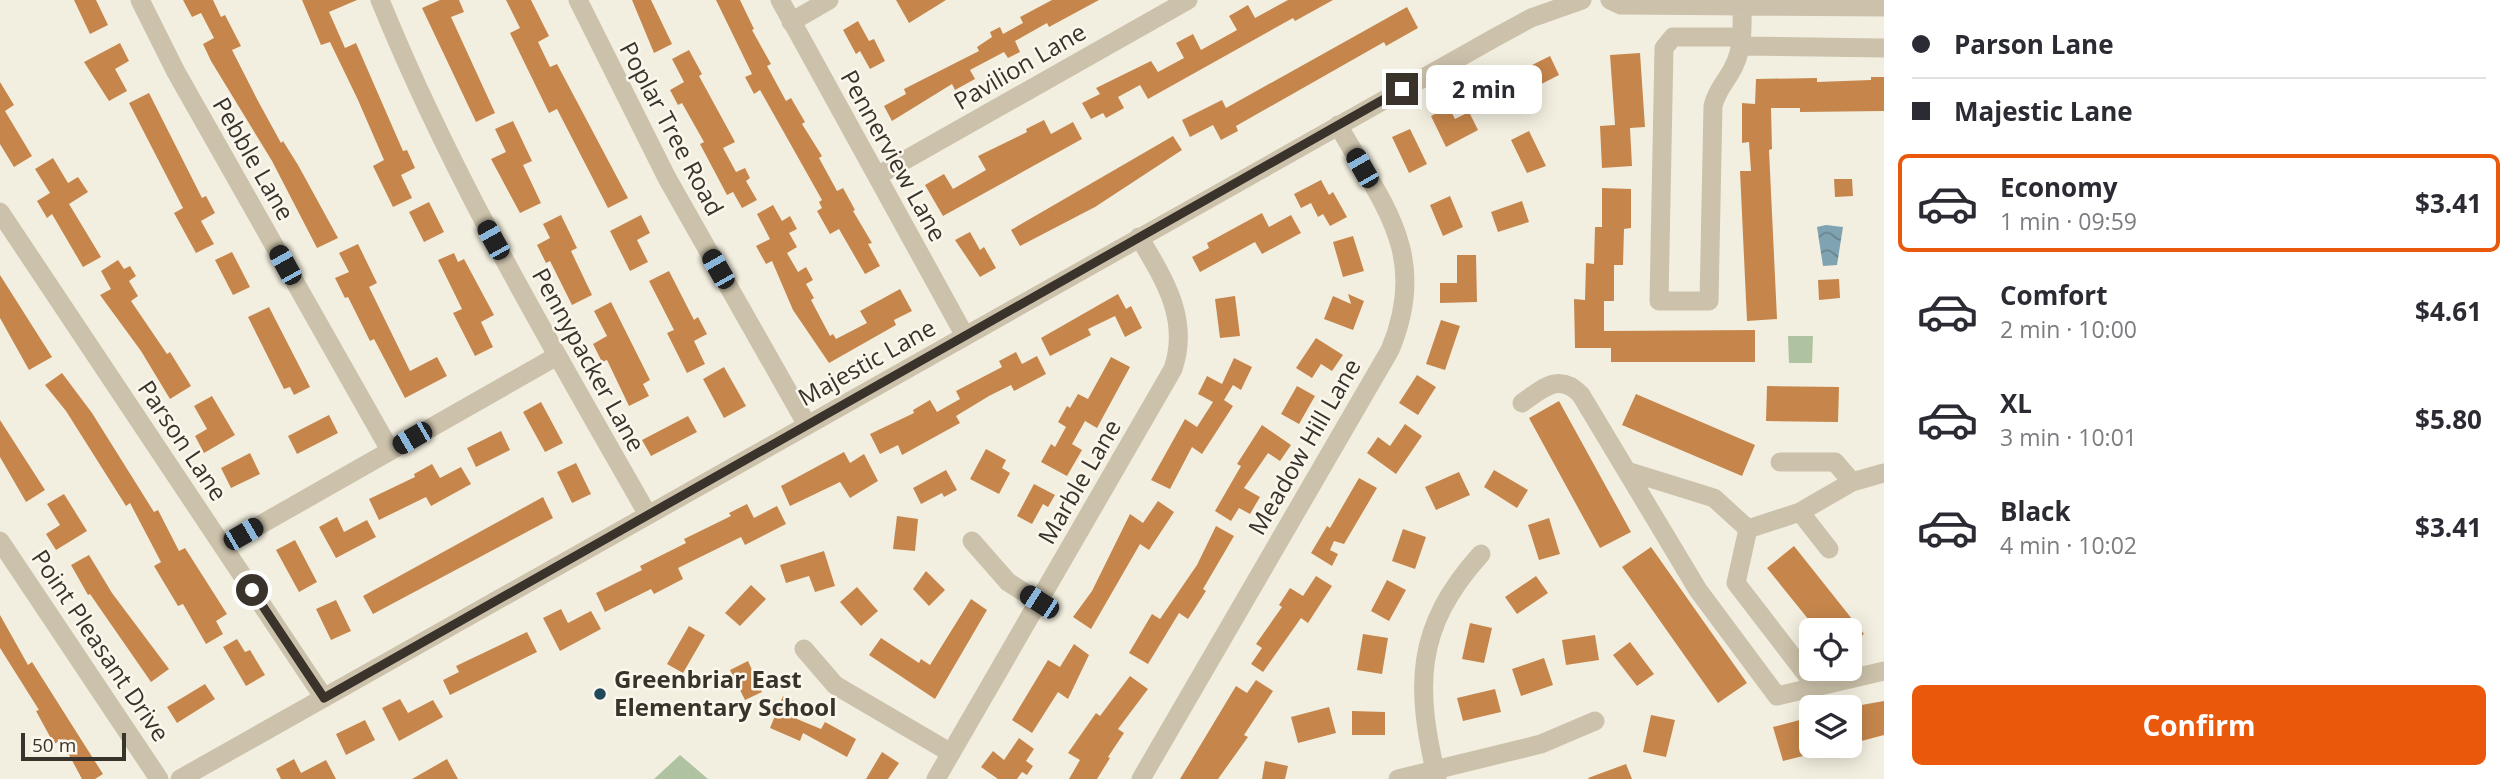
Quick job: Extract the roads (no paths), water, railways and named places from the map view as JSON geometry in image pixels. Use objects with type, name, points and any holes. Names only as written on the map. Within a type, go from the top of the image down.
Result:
[{"type":"street","name":"Pebble Lane","points":[[140,0],[176,72],[390,450]]},
{"type":"street","name":"Pennypacker Lane","points":[[380,0],[449,156],[557,356],[648,515]]},
{"type":"street","name":"Poplar Tree Road","points":[[578,0],[667,178],[807,425]]},
{"type":"street","name":"Pennerview Lane","points":[[780,0],[965,335]]},
{"type":"street","points":[[791,22],[829,0]]},
{"type":"street","name":"Pavilion Lane","points":[[877,176],[1188,0]]},
{"type":"street","name":"Majestic Lane","points":[[180,779],[1338,125],[1531,18],[1582,0]]},
{"type":"street","points":[[1610,0],[1621,5],[1884,7]]},
{"type":"street","points":[[1742,4],[1741,42],[1733,70],[1717,91],[1713,106],[1709,301],[1659,301],[1664,48],[1673,37],[1741,42],[1884,48]]},
{"type":"street","name":"Meadow Hill Lane","points":[[1140,779],[1390,350],[1401,324],[1406,286],[1399,237],[1338,125]]},
{"type":"street","name":"Parson Lane","points":[[0,212],[324,698]]},
{"type":"street","name":"Marble Lane","points":[[936,779],[1177,359],[1179,329],[1173,299],[1139,237]]},
{"type":"street","points":[[223,546],[557,356]]},
{"type":"street","points":[[1522,403],[1550,383],[1572,385],[1698,590],[1777,696],[1884,671]]},
{"type":"street","points":[[1780,462],[1835,461],[1852,482]]},
{"type":"street","points":[[1627,471],[1714,498],[1748,529]]},
{"type":"street","points":[[1748,529],[1800,512],[1852,482],[1884,473]]},
{"type":"street","points":[[1800,512],[1829,549]]},
{"type":"street","points":[[1748,529],[1737,583],[1816,687]]},
{"type":"street","name":"Point Pleasant Drive","points":[[0,541],[159,779]]},
{"type":"street","points":[[972,541],[1007,582],[1039,602]]},
{"type":"street","points":[[1436,774],[1424,720],[1425,660],[1440,612],[1465,572],[1481,554]]},
{"type":"street","points":[[804,649],[835,685],[951,753]]},
{"type":"street","points":[[1398,779],[1436,774],[1541,744],[1595,721]]},
{"type":"water","points":[[1817,227],[1843,227],[1837,265],[1823,266]]},
{"type":"place","name":"Greenbriar East Elementary School","points":[[600,694]]}]
